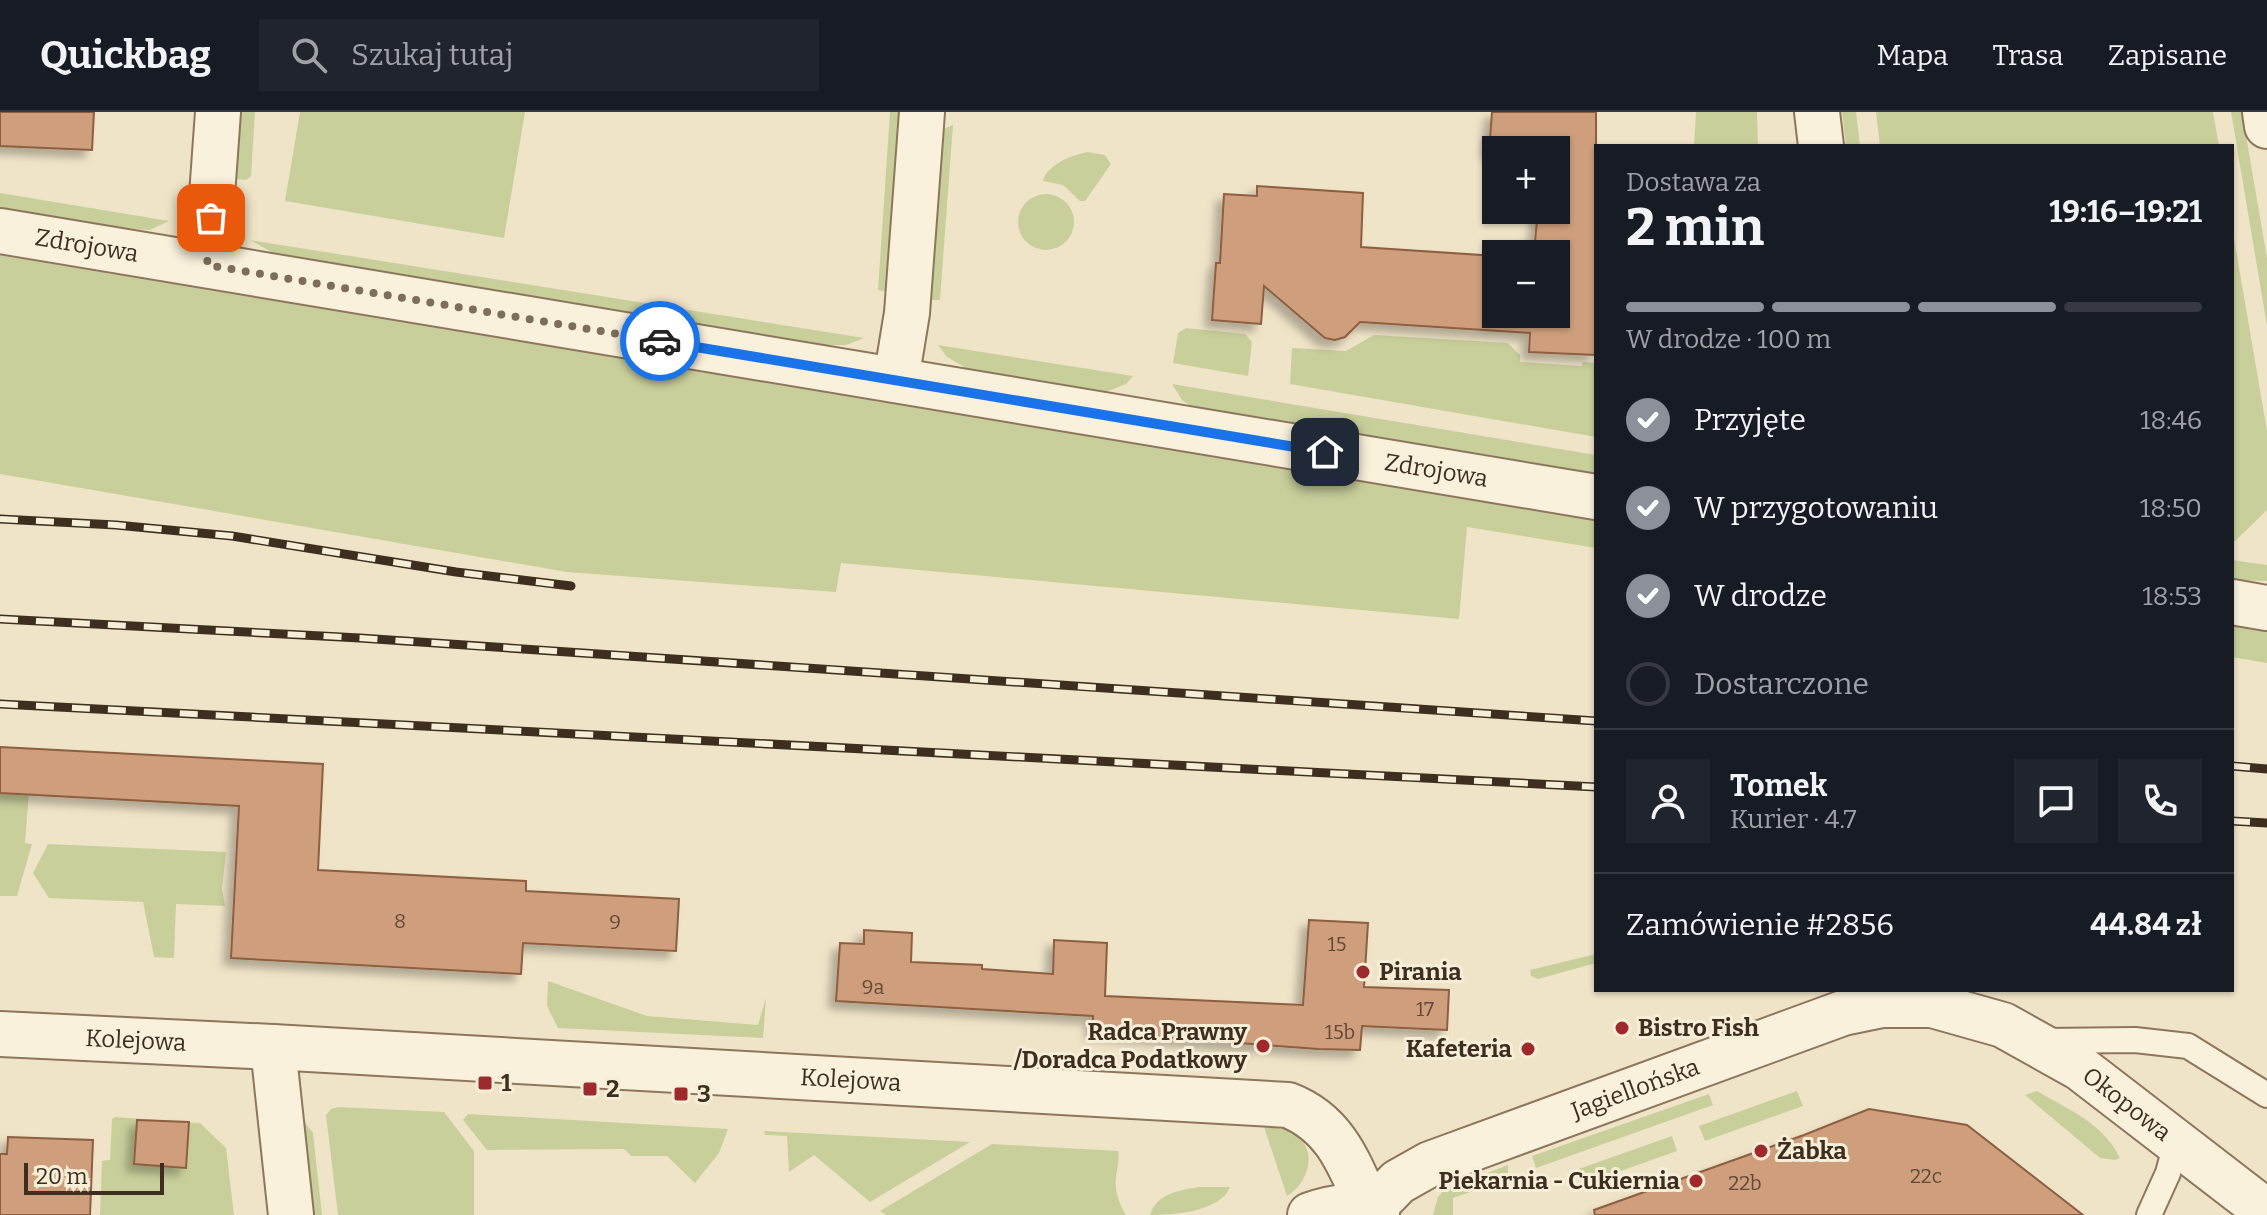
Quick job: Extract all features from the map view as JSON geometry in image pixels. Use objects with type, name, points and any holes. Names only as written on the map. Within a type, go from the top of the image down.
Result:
[{"type":"street","points":[[207,265],[218,112]]},
{"type":"street","points":[[896,380],[907,313],[922,112]]},
{"type":"street","points":[[1817,112],[1821,144]]},
{"type":"street","points":[[2265,112],[2267,126]]},
{"type":"street","name":"Zdrojowa","points":[[0,231],[1594,497]]},
{"type":"street","points":[[2234,602],[2267,608]]},
{"type":"street","name":"Jagiellońska","points":[[1373,1213],[1398,1182],[1430,1164],[1843,1013],[1882,1005],[1932,1005],[1976,1016]]},
{"type":"street","name":"Okopowa","points":[[1976,1016],[2003,1025],[2080,1068],[2267,1212]]},
{"type":"street","name":"Kolejowa","points":[[0,1034],[1288,1105],[1308,1113],[1340,1147],[1373,1213]]},
{"type":"street","points":[[273,1047],[291,1215]]},
{"type":"street","points":[[1310,1215],[1341,1207],[1373,1213]]},
{"type":"lane","points":[[2033,1042],[2121,1040],[2188,1046],[2267,1095]]},
{"type":"lane","points":[[2149,1215],[2168,1173],[2176,1143]]},
{"type":"green space","points":[[241,112],[255,112],[251,176],[246,180],[237,179]]},
{"type":"green space","points":[[300,112],[525,112],[504,238],[285,201]]},
{"type":"green space","points":[[890,112],[900,112],[888,292],[878,290]]},
{"type":"green space","points":[[1696,112],[1757,112],[1758,144],[1694,144]]},
{"type":"green space","points":[[1842,112],[1856,112],[1860,144],[1846,144]]},
{"type":"green space","points":[[1876,112],[2213,112],[2219,144],[1880,144]]},
{"type":"green space","points":[[2231,112],[2242,112],[2267,258],[2267,326]]},
{"type":"green space","points":[[953,125],[940,300],[931,300],[943,129]]},
{"type":"green space","points":[[1088,152],[1105,155],[1111,164],[1085,201],[1080,201],[1063,185],[1043,181],[1049,170],[1061,162]]},
{"type":"green space","points":[[0,193],[169,221],[150,230],[112,228],[0,209]]},
{"type":"green space","points":[[1046,194],[1066,202],[1074,222],[1066,242],[1046,250],[1026,242],[1018,222],[1026,202]]},
{"type":"green space","points":[[2234,238],[2267,431],[2267,510],[2234,542]]},
{"type":"green space","points":[[250,240],[864,338],[846,345],[812,345],[296,259],[275,254]]},
{"type":"green space","points":[[0,252],[1594,518],[1594,548],[1467,527],[1459,619],[841,563],[836,592],[567,572],[0,474]]},
{"type":"green space","points":[[1186,328],[1245,334],[1252,342],[1248,376],[1173,363],[1178,333]]},
{"type":"green space","points":[[1374,335],[1508,343],[1520,355],[1520,362],[1582,366],[1583,362],[1594,363],[1594,437],[1290,384],[1292,348],[1346,351]]},
{"type":"green space","points":[[938,345],[1133,376],[1126,384],[1106,392],[973,372],[947,357]]},
{"type":"green space","points":[[1172,384],[1594,455],[1594,475],[1193,408],[1182,400]]},
{"type":"green space","points":[[2234,560],[2267,565],[2267,581],[2234,580]]},
{"type":"green space","points":[[2234,625],[2267,630],[2267,663],[2234,657]]},
{"type":"green space","points":[[0,792],[29,793],[25,843],[32,844],[17,896],[0,896]]},
{"type":"green space","points":[[48,844],[226,852],[222,889],[225,906],[176,904],[174,958],[154,957],[143,902],[49,898],[33,873]]},
{"type":"green space","points":[[1594,954],[1594,964],[1538,979],[1531,976],[1530,970]]},
{"type":"green space","points":[[548,981],[647,1016],[758,1025],[766,998],[763,1038],[558,1028],[547,1006]]},
{"type":"green space","points":[[1797,1091],[1803,1106],[1705,1141],[1699,1126]]},
{"type":"green space","points":[[2037,1091],[2095,1126],[2120,1158],[2100,1158],[2025,1095]]},
{"type":"green space","points":[[1709,1094],[1713,1105],[1536,1168],[1532,1156]]},
{"type":"green space","points":[[331,1109],[444,1112],[474,1151],[474,1215],[338,1215],[326,1115]]},
{"type":"green space","points":[[468,1114],[728,1129],[719,1153],[695,1183],[667,1156],[631,1156],[624,1149],[487,1150],[463,1120]]},
{"type":"green space","points":[[112,1119],[200,1123],[226,1148],[234,1215],[100,1215],[102,1161],[110,1160]]},
{"type":"green space","points":[[303,1120],[313,1133],[322,1215],[311,1215]]},
{"type":"green space","points":[[1264,1127],[1290,1132],[1299,1138],[1308,1155],[1306,1173],[1287,1196]]},
{"type":"green space","points":[[764,1131],[970,1142],[870,1202],[814,1155],[789,1172],[787,1136],[765,1135]]},
{"type":"green space","points":[[1672,1136],[1677,1151],[1581,1185],[1576,1170]]},
{"type":"green space","points":[[992,1144],[1118,1151],[1116,1187],[1126,1215],[886,1215],[880,1211]]},
{"type":"green space","points":[[1508,1165],[1508,1179],[1453,1198],[1453,1215],[1433,1215],[1438,1197],[1444,1190]]},
{"type":"green space","points":[[1200,1187],[1230,1187],[1217,1202],[1206,1207],[1183,1213],[1150,1215],[1164,1197]]},
{"type":"building","points":[[0,112],[94,112],[92,150],[0,146]]},
{"type":"building","points":[[1492,112],[1596,112],[1594,355],[1529,352],[1530,333],[1360,322],[1345,337],[1335,340],[1325,338],[1264,286],[1261,324],[1212,320],[1216,263],[1220,263],[1224,194],[1257,196],[1257,186],[1363,193],[1361,247],[1482,255],[1482,328],[1570,328],[1570,240],[1535,240],[1537,224],[1570,224],[1570,136],[1490,136]]},
{"type":"building","points":[[0,747],[323,764],[318,870],[526,881],[526,891],[679,899],[676,951],[523,943],[521,974],[231,958],[239,806],[0,793]]},
{"type":"building","points":[[1309,920],[1368,923],[1364,987],[1449,990],[1447,1030],[1362,1026],[1360,1050],[1318,1049],[1093,1032],[1093,1016],[836,1001],[840,943],[864,944],[864,930],[912,933],[911,962],[982,965],[982,969],[1053,974],[1054,940],[1107,943],[1105,996],[1303,1005]]},
{"type":"building","points":[[1869,1109],[1967,1125],[2083,1215],[1595,1215],[1594,1210]]},
{"type":"building","points":[[137,1120],[189,1122],[186,1168],[134,1164]]},
{"type":"building","points":[[8,1137],[93,1140],[90,1215],[0,1215],[0,1154],[7,1154]]},
{"type":"railway","points":[[0,519],[116,525],[232,536],[456,572],[571,586]]},
{"type":"railway","points":[[0,619],[360,638],[1594,721]]},
{"type":"railway","points":[[0,704],[1594,787]]},
{"type":"railway","points":[[2234,766],[2267,769]]},
{"type":"railway","points":[[2234,821],[2267,823]]},
{"type":"way so far","points":[[211,218],[207,265],[660,341]]},
{"type":"place","name":"Pirania","points":[[1363,972]]},
{"type":"place","name":"Bistro Fish","points":[[1622,1028]]},
{"type":"place","name":"Radca Prawny /Doradca Podatkowy","points":[[1263,1046]]},
{"type":"place","name":"Kafeteria","points":[[1528,1049]]},
{"type":"place","name":"1","points":[[485,1083]]},
{"type":"place","name":"2","points":[[590,1089]]},
{"type":"place","name":"3","points":[[681,1094]]},
{"type":"place","name":"Żabka","points":[[1761,1151]]},
{"type":"place","name":"Piekarnia - Cukiernia","points":[[1696,1181]]},
{"type":"route","points":[[660,341],[1325,452]]}]
